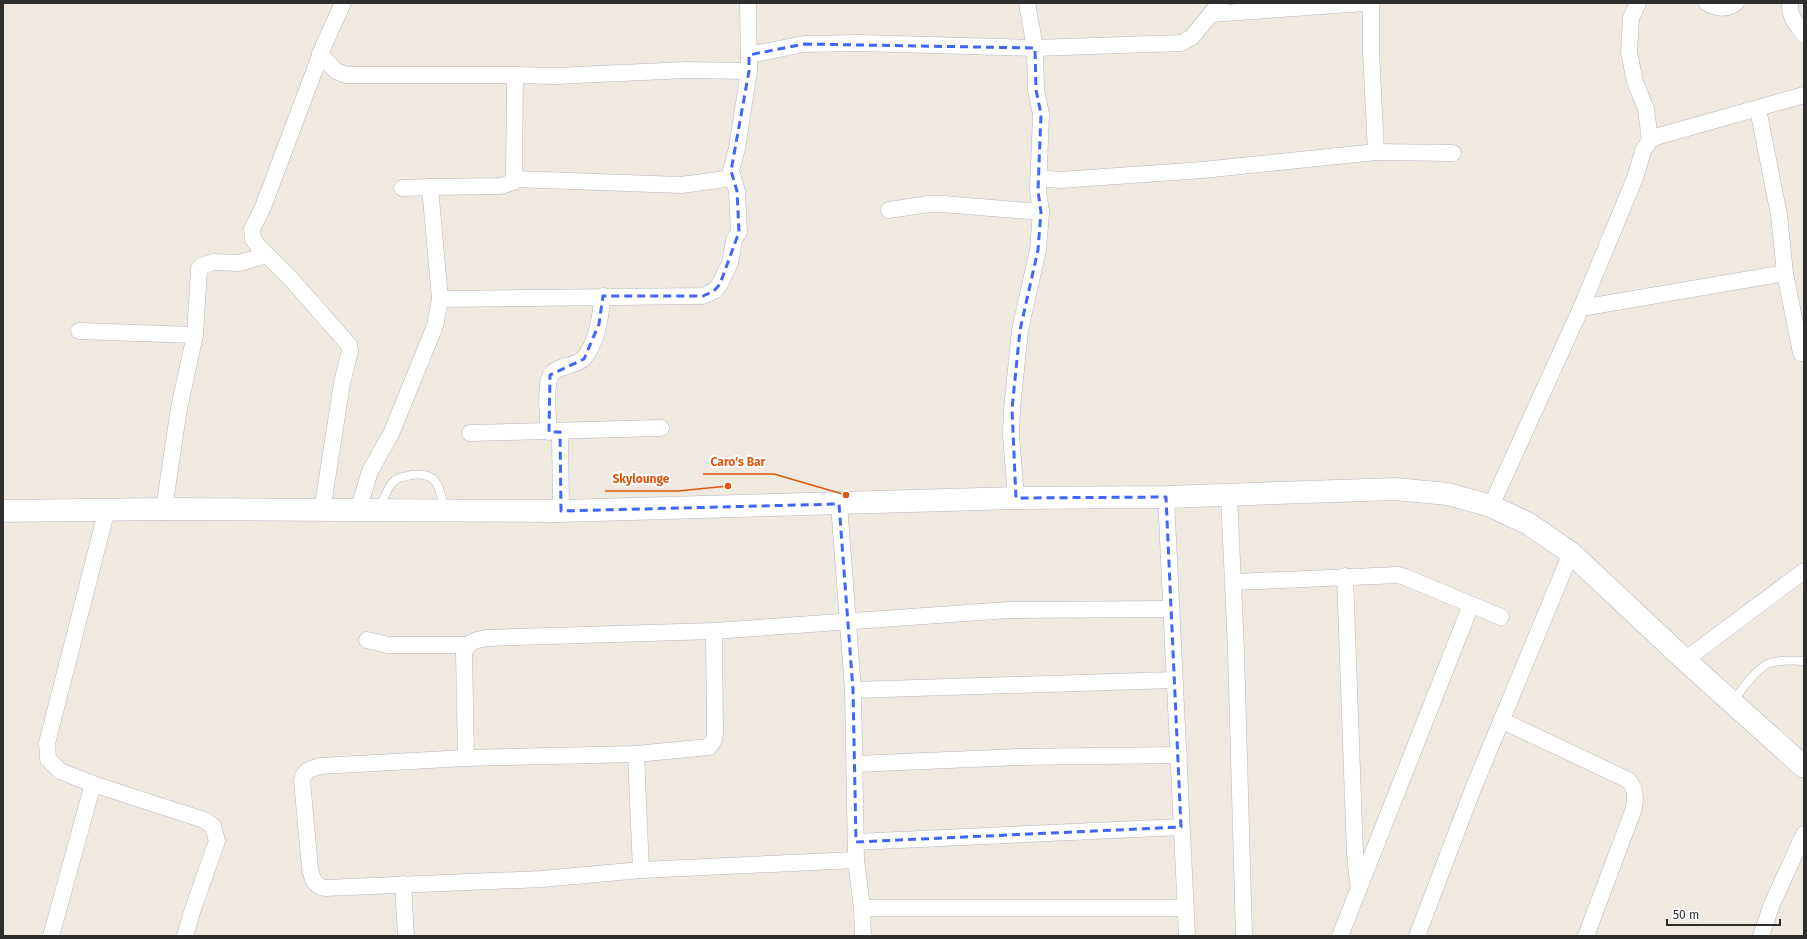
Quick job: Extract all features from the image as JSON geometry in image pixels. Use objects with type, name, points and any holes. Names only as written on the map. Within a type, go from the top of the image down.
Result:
[{"type":"main road","points":[[3,511],[164,509],[368,512],[561,512],[1016,498],[1166,497],[1395,490],[1448,494],[1491,506],[1528,524],[1571,552],[1685,660],[1804,767]]},
{"type":"street","points":[[322,511],[342,383],[350,351],[349,345],[291,279],[267,255],[253,238],[252,229],[263,207],[320,54],[343,3]]},
{"type":"street","points":[[440,299],[703,296],[714,291],[720,284],[730,263],[734,240],[738,232],[737,191],[733,178],[732,164],[737,148],[749,71],[748,3]]},
{"type":"street","points":[[1016,498],[1011,435],[1012,409],[1020,330],[1038,250],[1041,212],[1038,178],[1040,114],[1036,90],[1035,48],[1027,3]]},
{"type":"street","points":[[749,55],[804,44],[1035,48],[1181,43],[1192,37],[1216,8],[1365,3]]},
{"type":"street","points":[[1371,3],[1371,51],[1376,152]]},
{"type":"street","points":[[1638,3],[1631,18],[1629,52],[1635,82],[1646,109],[1650,140]]},
{"type":"street","points":[[1707,3],[1722,9],[1736,3]]},
{"type":"street","points":[[1790,3],[1791,17],[1795,25],[1804,35]]},
{"type":"street","points":[[320,54],[336,71],[346,75],[555,76],[687,70],[749,71]]},
{"type":"street","points":[[402,188],[501,186],[510,184],[514,179],[515,75]]},
{"type":"street","points":[[1491,506],[1580,308],[1634,178],[1643,151],[1650,140],[1659,136],[1804,95]]},
{"type":"street","points":[[1758,109],[1779,215],[1785,273],[1801,353]]},
{"type":"street","points":[[1038,178],[1060,180],[1203,170],[1376,152],[1453,153]]},
{"type":"street","points":[[514,179],[681,186],[733,178]]},
{"type":"street","points":[[368,512],[370,471],[391,434],[435,326],[440,299],[430,187]]},
{"type":"street","points":[[888,210],[929,204],[942,204],[1041,212]]},
{"type":"street","points":[[164,509],[179,408],[195,335],[201,266],[214,262],[239,263],[267,255]]},
{"type":"street","points":[[1580,308],[1785,273]]},
{"type":"street","points":[[561,512],[554,432],[548,386],[550,375],[554,371],[574,365],[584,359],[591,347],[599,324],[603,296]]},
{"type":"street","points":[[79,331],[195,335]]},
{"type":"street","points":[[470,433],[661,428]]},
{"type":"street","points":[[1230,494],[1234,582],[1244,936]]},
{"type":"street","points":[[1166,497],[1170,609],[1179,755],[1187,936]]},
{"type":"street","points":[[839,504],[853,690],[856,764],[854,792],[856,860],[862,908],[863,936]]},
{"type":"street","points":[[107,509],[46,750],[48,759],[60,771],[92,784],[204,820],[213,826],[217,841],[185,936]]},
{"type":"street","points":[[1417,936],[1501,720],[1571,552]]},
{"type":"street","points":[[1685,660],[1804,571]]},
{"type":"street","points":[[1234,582],[1345,576],[1405,577],[1501,617]]},
{"type":"street","points":[[1345,576],[1355,854],[1358,887]]},
{"type":"street","points":[[1340,936],[1358,887],[1471,605]]},
{"type":"street","points":[[367,640],[388,645],[467,645],[475,640],[487,638],[714,631],[1009,610],[1170,609]]},
{"type":"street","points":[[714,631],[715,732],[712,744],[709,747],[636,754],[466,758],[320,766],[310,768],[302,776],[311,876],[316,884],[325,888],[542,878],[640,870],[856,860]]},
{"type":"street","points":[[466,758],[464,652],[467,645]]},
{"type":"street","points":[[853,690],[1174,680]]},
{"type":"street","points":[[1501,720],[1628,780],[1634,790],[1636,798],[1633,811],[1586,936]]},
{"type":"street","points":[[636,754],[640,870]]},
{"type":"street","points":[[856,764],[1018,757],[1179,755]]},
{"type":"street","points":[[51,936],[92,784]]},
{"type":"street","points":[[856,842],[1181,827]]},
{"type":"street","points":[[1761,936],[1772,904],[1804,834]]},
{"type":"street","points":[[403,884],[406,936]]},
{"type":"street","points":[[862,908],[1186,908]]},
{"type":"lane","points":[[368,512],[394,482],[400,478],[419,474],[430,476],[437,484],[444,512]]},
{"type":"lane","points":[[1732,701],[1749,680],[1768,664],[1785,660],[1804,661]]},
{"type":"highlighted area","points":[[804,44],[1035,48],[1036,90],[1041,114],[1038,191],[1041,212],[1038,250],[1020,330],[1012,409],[1016,498],[1166,497],[1181,827],[856,842],[853,690],[839,504],[561,511],[560,432],[549,432],[550,375],[584,359],[599,324],[603,296],[703,296],[714,291],[720,284],[739,232],[737,191],[731,171],[749,71],[749,55]]},
{"type":"place","name":"Skylounge","points":[[728,486]]},
{"type":"place","name":"Caro's Bar","points":[[846,495]]}]
